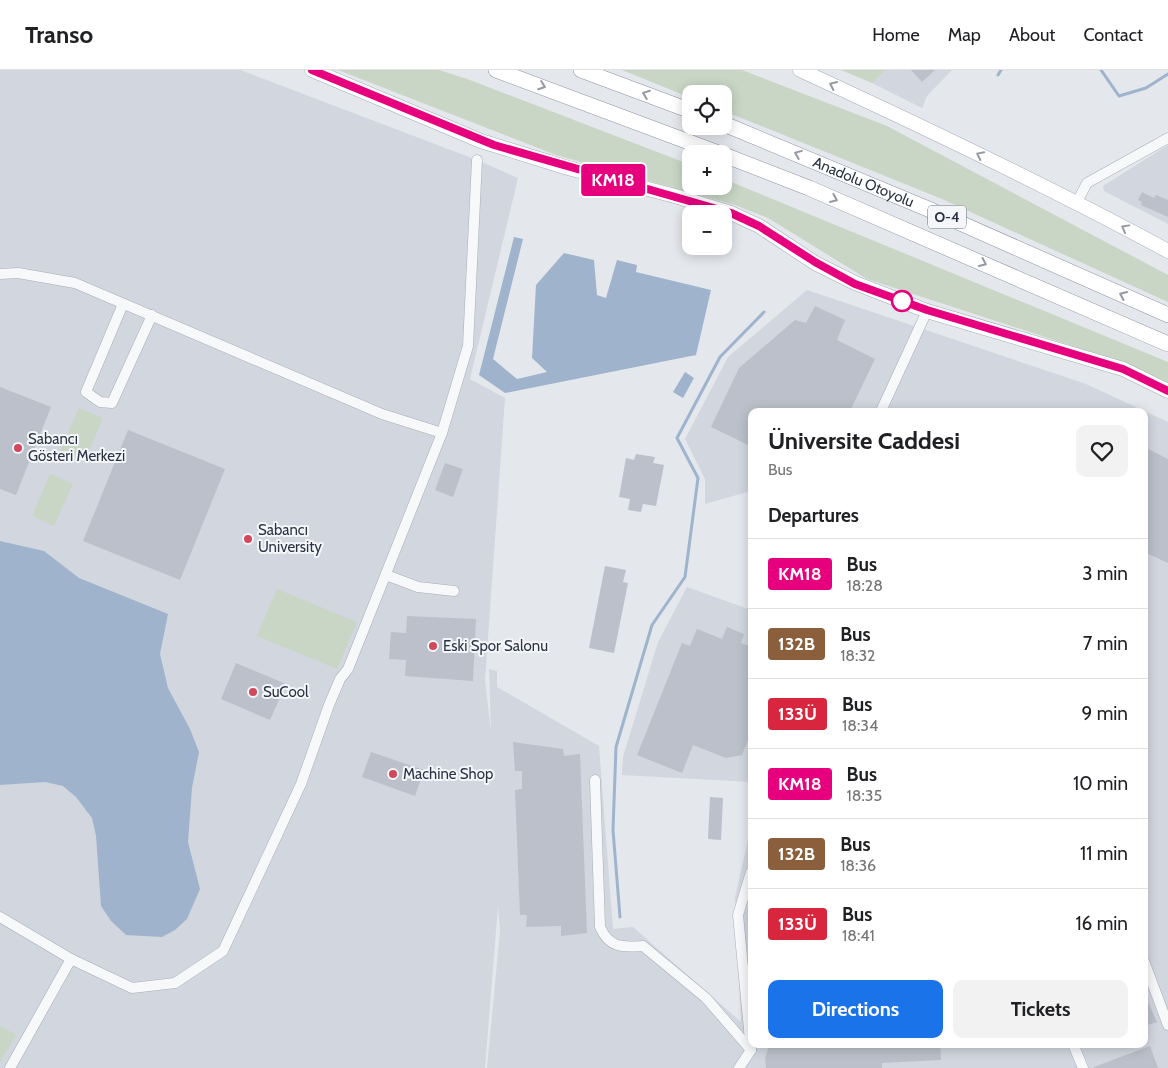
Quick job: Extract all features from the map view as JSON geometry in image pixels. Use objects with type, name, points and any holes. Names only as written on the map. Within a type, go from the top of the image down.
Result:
[{"type":"highway","name":"Anadolu Otoyolu","points":[[496,70],[699,145]]},
{"type":"highway","points":[[581,70],[682,108]]},
{"type":"highway","name":"Anadolu Otoyolu","points":[[732,127],[933,211],[1168,315]]},
{"type":"highway","name":"Anadolu Otoyolu","points":[[732,158],[809,188],[1168,344]]},
{"type":"main road","points":[[312,70],[489,144],[731,213],[759,226],[815,262],[855,284],[927,310],[1123,369],[1168,392]]},
{"type":"main road","points":[[800,70],[919,125],[1077,202],[1168,251]]},
{"type":"street","points":[[1077,202],[1087,184],[1168,138]]},
{"type":"street","points":[[0,917],[71,960],[132,988],[175,983],[223,951],[301,784],[329,705],[340,679],[348,669],[442,433],[468,346],[477,160]]},
{"type":"street","points":[[0,274],[18,273],[75,283],[382,414],[442,433]]},
{"type":"street","points":[[124,304],[86,392],[100,402],[112,402],[152,315]]},
{"type":"street","points":[[882,408],[927,310]]},
{"type":"street","points":[[386,575],[418,587],[454,591]]},
{"type":"street","points":[[595,780],[600,927],[604,936],[619,947],[643,946],[706,998],[748,1047]]},
{"type":"street","points":[[748,882],[738,915],[748,1019]]},
{"type":"street","points":[[10,1068],[71,960]]},
{"type":"street","points":[[1148,972],[1168,1025]]},
{"type":"street","points":[[1075,1048],[1083,1068]]},
{"type":"street","points":[[739,1068],[751,1050]]},
{"type":"shaded area","name":"Sabancı University","points":[[0,70],[240,70],[477,160],[518,178],[470,379],[505,398],[485,680],[491,732],[489,669],[497,671],[497,687],[599,746],[613,929],[633,927],[741,1022],[735,897],[748,840],[748,1048],[1148,1048],[1148,413],[1168,422],[1168,1068],[487,1068],[500,931],[498,906],[485,1068],[0,1068]]},
{"type":"shaded area","points":[[886,70],[952,70],[927,96],[922,108],[872,83]]},
{"type":"shaded area","points":[[1168,145],[1168,224],[1104,191],[1103,186]]},
{"type":"shaded area","name":"Sabancı University","points":[[807,290],[1086,384],[1138,408],[748,408],[748,492],[705,504],[705,479],[685,439],[728,357]]},
{"type":"shaded area","points":[[687,587],[748,609],[748,782],[622,775],[623,757],[658,642]]},
{"type":"green space","points":[[338,70],[439,70],[470,80],[682,162],[682,190],[556,155]]},
{"type":"green space","points":[[622,70],[742,70],[887,126],[1168,275],[1168,302],[942,199],[732,114],[732,85],[682,85],[682,94]]},
{"type":"green space","points":[[841,70],[886,70],[872,83]]},
{"type":"green space","points":[[732,182],[1168,362],[1168,384],[1131,365],[867,279],[768,218],[735,205],[699,195],[732,195]]},
{"type":"green space","points":[[79,408],[103,418],[84,462],[60,451]]},
{"type":"green space","points":[[50,474],[73,484],[54,526],[32,516]]},
{"type":"green space","points":[[277,589],[357,622],[337,669],[257,636]]},
{"type":"green space","points":[[0,1026],[16,1035],[0,1062]]},
{"type":"water","points":[[514,237],[523,239],[493,359],[517,379],[547,372],[532,358],[536,285],[564,253],[594,260],[597,295],[606,298],[617,260],[637,265],[636,272],[711,290],[696,355],[505,393],[479,375]]},
{"type":"water","points":[[685,372],[694,378],[683,398],[673,392]]},
{"type":"water","points":[[0,541],[44,551],[79,578],[168,614],[160,654],[168,688],[190,729],[199,752],[192,788],[188,842],[200,889],[187,919],[175,930],[162,937],[126,935],[111,921],[101,906],[96,836],[92,818],[76,797],[63,786],[45,782],[0,785]]},
{"type":"building","points":[[911,70],[935,70],[922,82]]},
{"type":"building","points":[[1142,192],[1154,198],[1156,195],[1168,200],[1168,217],[1141,205],[1142,202],[1138,200]]},
{"type":"building","points":[[815,306],[845,320],[837,340],[875,359],[851,408],[748,408],[748,445],[711,427],[739,368],[795,320],[806,323]]},
{"type":"building","name":"Sabancı Gösteri Merkezi","points":[[0,387],[51,407],[16,495],[0,489]]},
{"type":"building","points":[[128,430],[225,469],[180,580],[83,541]]},
{"type":"building","points":[[1148,449],[1168,459],[1168,563],[1148,554]]},
{"type":"building","points":[[636,454],[655,457],[653,463],[664,465],[656,506],[643,504],[641,512],[628,510],[630,499],[619,497],[626,458],[634,460]]},
{"type":"building","points":[[445,463],[463,469],[453,497],[435,490]]},
{"type":"building","points":[[605,566],[626,570],[623,582],[628,583],[614,653],[589,648]]},
{"type":"building","name":"Eski Spor Salonu","points":[[407,616],[476,619],[473,681],[405,676],[406,660],[389,659],[391,632],[406,633]]},
{"type":"building","points":[[727,627],[744,634],[741,643],[748,646],[748,740],[742,755],[726,758],[693,745],[682,773],[637,755],[682,643],[690,646],[697,629],[722,639]]},
{"type":"building","name":"SuCool","points":[[236,663],[286,684],[270,720],[221,699]]},
{"type":"building","points":[[513,742],[563,749],[564,756],[580,754],[587,933],[561,936],[561,926],[526,927],[527,915],[520,915],[515,790],[522,789],[522,771],[515,771]]},
{"type":"building","name":"Machine Shop","points":[[371,752],[424,770],[415,796],[362,777]]},
{"type":"building","points":[[710,797],[723,798],[721,840],[708,839]]},
{"type":"building","points":[[1148,1002],[1157,1022],[1148,1025]]},
{"type":"building","points":[[1150,1046],[1158,1068],[1094,1068],[1148,1048]]},
{"type":"building","points":[[769,1048],[940,1048],[941,1060],[882,1063],[882,1068],[766,1068],[765,1058]]},
{"type":"waterway","points":[[998,75],[1001,70]]},
{"type":"waterway","points":[[1101,70],[1119,96],[1146,88],[1168,74]]},
{"type":"waterway","points":[[620,917],[613,830],[616,747],[652,625],[685,577],[698,478],[677,438],[720,357],[764,312]]},
{"type":"bus line","name":"KM18","points":[[312,70],[331,76],[481,141],[519,154],[731,213],[759,226],[815,262],[855,284],[927,310],[1123,369],[1168,391]]},
{"type":"place","name":"Sabancı Gösteri Merkezi","points":[[18,448]]},
{"type":"place","name":"Sabancı University","points":[[248,539]]},
{"type":"place","name":"Eski Spor Salonu","points":[[433,646]]},
{"type":"place","name":"SuCool","points":[[253,692]]},
{"type":"place","name":"Machine Shop","points":[[393,774]]}]
